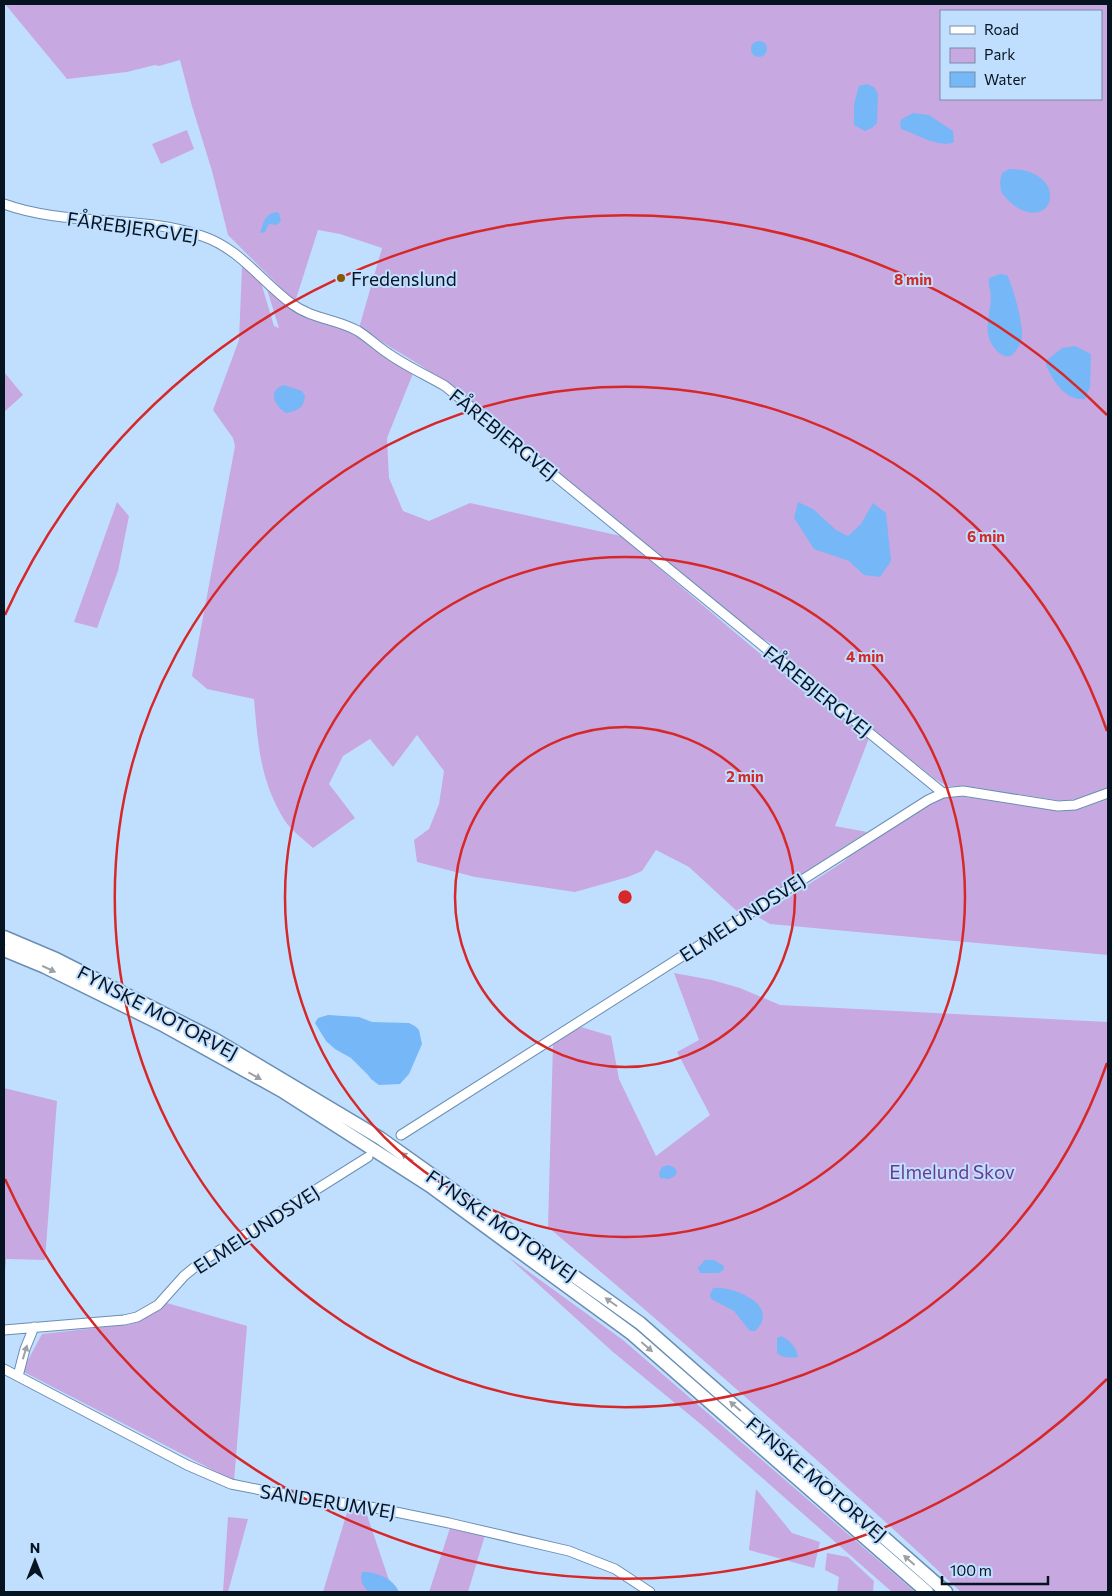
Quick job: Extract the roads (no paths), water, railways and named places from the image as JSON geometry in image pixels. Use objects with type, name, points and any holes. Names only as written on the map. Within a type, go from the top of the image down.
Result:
[{"type":"highway","name":"FYNSKE MOTORVEJ","points":[[4,937],[56,959],[214,1039],[380,1138],[640,1323],[946,1592]]},
{"type":"highway","name":"FYNSKE MOTORVEJ","points":[[4,950],[45,967],[161,1024],[282,1091],[430,1186],[632,1334],[927,1592]]},
{"type":"street","name":"FÅREBJERGVEJ","points":[[4,204],[43,214],[188,231],[220,243],[243,260],[291,304],[301,310],[358,331],[390,355],[445,386],[943,793]]},
{"type":"street","name":"ELMELUNDSVEJ","points":[[401,1135],[928,800],[943,793],[963,791],[1058,806],[1075,805],[1108,793]]},
{"type":"street","name":"ELMELUNDSVEJ","points":[[4,1330],[124,1320],[148,1312],[158,1305],[184,1276],[200,1262],[368,1157]]},
{"type":"street","points":[[18,1376],[25,1349],[34,1328]]},
{"type":"street","name":"SANDERUMVEJ","points":[[4,1369],[187,1465],[231,1484],[448,1522],[570,1551],[615,1569],[650,1592]]},
{"type":"water","points":[[759,41],[765,43],[767,49],[765,55],[759,57],[753,55],[751,49],[753,43]]},
{"type":"water","points":[[867,84],[874,87],[878,94],[877,123],[865,131],[854,125],[854,104],[859,86]]},
{"type":"water","points":[[913,113],[929,115],[953,131],[954,142],[942,144],[901,129],[900,122],[902,119]]},
{"type":"water","points":[[1009,169],[1028,172],[1041,178],[1048,187],[1050,197],[1048,205],[1041,211],[1031,213],[1011,203],[1001,192],[1000,182],[1002,173]]},
{"type":"water","points":[[276,212],[279,213],[281,222],[276,225],[269,224],[265,232],[260,233],[266,217]]},
{"type":"water","points":[[1000,274],[1007,275],[1021,323],[1021,342],[1011,356],[1000,354],[997,351],[989,339],[988,332],[991,298],[989,278]]},
{"type":"water","points":[[1075,346],[1091,354],[1090,387],[1085,399],[1071,397],[1061,389],[1046,365],[1046,361],[1062,348]]},
{"type":"water","points":[[284,385],[302,391],[305,396],[299,408],[286,413],[278,406],[274,398],[275,390]]},
{"type":"water","points":[[798,502],[813,509],[836,530],[848,536],[861,524],[873,503],[886,513],[891,561],[880,577],[864,575],[849,561],[814,549],[794,518]]},
{"type":"water","points":[[328,1015],[359,1017],[372,1022],[409,1023],[415,1026],[419,1030],[422,1044],[409,1074],[400,1084],[379,1085],[351,1058],[335,1049],[326,1041],[315,1023],[318,1018]]},
{"type":"water","points":[[669,1165],[675,1168],[677,1172],[675,1176],[669,1179],[660,1178],[659,1173],[662,1167]]},
{"type":"water","points":[[705,1260],[714,1260],[724,1266],[724,1269],[719,1273],[700,1273],[698,1268]]},
{"type":"water","points":[[713,1288],[732,1290],[743,1294],[759,1306],[763,1313],[762,1322],[755,1331],[750,1331],[734,1311],[711,1299],[710,1295]]},
{"type":"water","points":[[781,1336],[792,1344],[798,1357],[784,1357],[777,1353],[777,1338]]},
{"type":"water","points":[[362,1572],[384,1577],[397,1587],[399,1592],[369,1592],[362,1583]]},
{"type":"place","name":"Fredenslund","points":[[341,278]]},
{"type":"park label","name":"Elmelund Skov","points":[[952,1171]]}]
